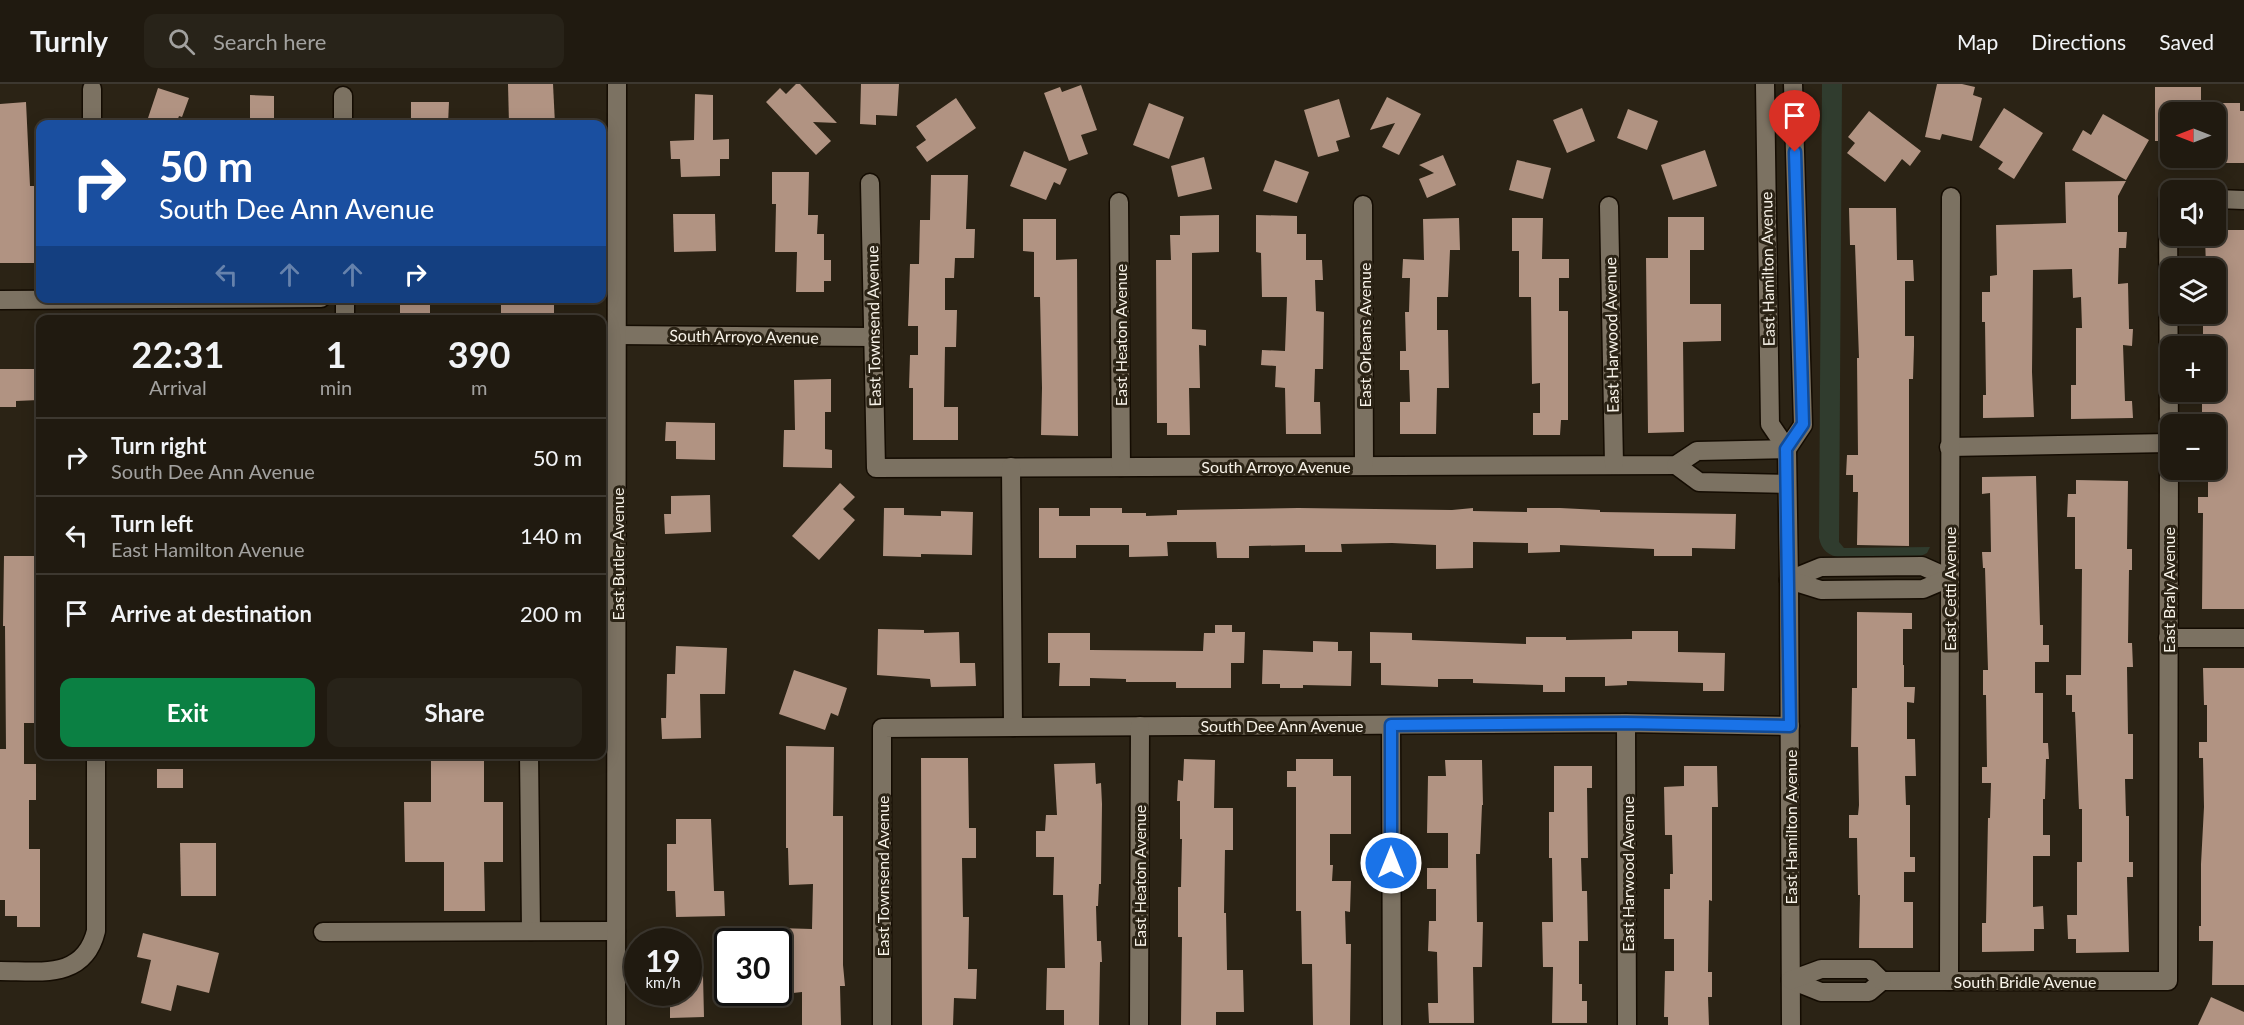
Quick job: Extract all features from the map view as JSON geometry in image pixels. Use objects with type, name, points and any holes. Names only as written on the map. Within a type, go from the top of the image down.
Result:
[{"type":"street","name":"East Butler Avenue","points":[[616,1025],[616,931],[609,733],[609,566],[615,335],[617,84]]},
{"type":"street","name":"East Hamilton Avenue","points":[[1765,84],[1770,424],[1786,449],[1787,484],[1791,1025]]},
{"type":"street","name":"East Hamilton Avenue","points":[[1786,449],[1803,424],[1793,84]]},
{"type":"street","points":[[92,89],[92,120]]},
{"type":"street","points":[[343,96],[343,120]]},
{"type":"street","name":"East Townsend Avenue","points":[[870,183],[876,468]]},
{"type":"street","name":"East Cetti Avenue","points":[[1949,981],[1951,197]]},
{"type":"street","points":[[2226,199],[2244,200]]},
{"type":"street","name":"East Heaton Avenue","points":[[1119,202],[1121,467]]},
{"type":"street","name":"East Orleans Avenue","points":[[1363,205],[1364,465]]},
{"type":"street","name":"East Harwood Avenue","points":[[1609,206],[1614,464]]},
{"type":"street","name":"East Braly Avenue","points":[[2169,246],[2169,414]]},
{"type":"street","points":[[0,300],[36,300]]},
{"type":"street","name":"South Arroyo Avenue","points":[[615,335],[873,337]]},
{"type":"street","points":[[1949,447],[2160,443]]},
{"type":"street","name":"South Arroyo Avenue","points":[[876,468],[1676,465],[1697,451],[1786,449]]},
{"type":"street","points":[[1676,465],[1699,482],[1787,484]]},
{"type":"street","points":[[1011,467],[1013,727]]},
{"type":"street","name":"East Braly Avenue","points":[[2168,981],[2169,480]]},
{"type":"street","points":[[1922,566],[1949,578],[1923,589],[1821,591],[1789,580],[1821,567],[1922,566]]},
{"type":"street","points":[[2168,638],[2244,638]]},
{"type":"street","name":"East Harwood Avenue","points":[[1626,723],[1627,1025]]},
{"type":"street","name":"South Dee Ann Avenue","points":[[882,728],[1626,723],[1790,726]]},
{"type":"street","points":[[1391,725],[1392,1025]]},
{"type":"street","name":"East Heaton Avenue","points":[[1139,1025],[1140,726]]},
{"type":"street","name":"East Townsend Avenue","points":[[882,728],[882,1025]]},
{"type":"street","points":[[0,971],[50,971],[76,964],[87,955],[93,944],[96,931],[96,759]]},
{"type":"street","points":[[529,759],[531,931]]},
{"type":"street","points":[[323,932],[616,931]]},
{"type":"street","name":"South Bridle Avenue","points":[[1791,980],[1821,992],[1869,992],[1882,981],[2168,981]]},
{"type":"green space","points":[[1822,84],[1842,84],[1839,542],[1844,548],[1930,547],[1927,553],[1919,557],[1841,558],[1826,552],[1819,538]]},
{"type":"building","points":[[508,84],[553,84],[555,120],[509,120]]},
{"type":"building","points":[[796,84],[800,84],[837,123],[813,122],[831,141],[816,155],[766,102],[780,88],[786,94]]},
{"type":"building","points":[[861,84],[899,84],[897,116],[876,115],[876,125],[860,124]]},
{"type":"building","points":[[1937,84],[1962,84],[1975,87],[1973,95],[1982,98],[1972,141],[1942,134],[1940,140],[1925,137]]},
{"type":"building","points":[[1081,85],[1097,130],[1081,135],[1088,154],[1069,161],[1044,93],[1060,87],[1062,92]]},
{"type":"building","points":[[2155,87],[2201,87],[2201,102],[2160,102],[2160,141],[2155,141]]},
{"type":"building","points":[[158,88],[189,98],[182,117],[179,116],[178,120],[147,120]]},
{"type":"building","points":[[695,94],[713,95],[713,140],[729,139],[729,159],[720,159],[720,176],[681,177],[680,159],[671,159],[670,141],[694,140]]},
{"type":"building","points":[[250,95],[274,96],[274,120],[250,120]]},
{"type":"building","points":[[1387,97],[1421,114],[1399,155],[1382,147],[1395,123],[1370,130]]},
{"type":"building","points":[[956,98],[976,128],[927,162],[916,147],[926,140],[916,126]]},
{"type":"building","points":[[1339,99],[1350,137],[1336,141],[1339,151],[1318,157],[1304,110]]},
{"type":"building","points":[[26,102],[30,186],[34,186],[34,263],[0,263],[0,104]]},
{"type":"building","points":[[411,102],[449,102],[448,120],[411,120]]},
{"type":"building","points":[[1149,103],[1184,117],[1169,159],[1133,145]]},
{"type":"building","points":[[2226,103],[2240,103],[2240,111],[2244,111],[2244,163],[2226,163]]},
{"type":"building","points":[[1582,108],[1595,141],[1567,153],[1553,120]]},
{"type":"building","points":[[2004,108],[2043,133],[2014,179],[1998,169],[2003,162],[1979,147]]},
{"type":"building","points":[[1628,109],[1658,121],[1647,150],[1617,138]]},
{"type":"building","points":[[1869,111],[1921,151],[1910,166],[1902,159],[1885,182],[1847,153],[1855,143],[1848,137]]},
{"type":"building","points":[[2103,114],[2149,140],[2126,180],[2072,150],[2083,130],[2091,135]]},
{"type":"building","points":[[1705,150],[1717,186],[1673,200],[1661,165]]},
{"type":"building","points":[[1024,151],[1067,169],[1060,185],[1054,182],[1046,200],[1010,186]]},
{"type":"building","points":[[1443,155],[1456,185],[1427,198],[1419,179],[1434,173],[1419,165]]},
{"type":"building","points":[[1204,157],[1212,189],[1178,197],[1171,166]]},
{"type":"building","points":[[1275,160],[1309,172],[1297,203],[1263,191]]},
{"type":"building","points":[[1517,160],[1551,168],[1543,199],[1509,190]]},
{"type":"building","points":[[772,172],[809,172],[808,215],[818,215],[817,234],[824,234],[824,260],[831,260],[831,281],[824,281],[824,292],[796,292],[797,252],[775,252],[776,204],[772,204]]},
{"type":"building","points":[[931,175],[968,175],[966,229],[975,229],[974,258],[955,258],[954,278],[945,278],[945,310],[957,310],[956,347],[945,347],[944,407],[958,407],[958,440],[913,440],[913,388],[909,388],[910,355],[918,355],[918,326],[908,326],[910,264],[919,264],[920,220],[930,220]]},
{"type":"building","points":[[2126,181],[2118,196],[2118,232],[2127,232],[2126,248],[2119,248],[2118,284],[2128,283],[2129,329],[2133,329],[2132,346],[2123,345],[2125,401],[2132,401],[2133,418],[2071,419],[2071,385],[2076,385],[2076,328],[2082,328],[2081,297],[2073,298],[2072,269],[2033,270],[2034,417],[1983,418],[1983,395],[1986,395],[1985,322],[1982,322],[1982,292],[1990,292],[1990,276],[1997,275],[1996,225],[2066,223],[2065,182]]},
{"type":"building","points":[[1849,208],[1896,208],[1897,260],[1913,260],[1914,281],[1905,281],[1905,336],[1914,336],[1913,379],[1909,379],[1909,546],[1857,545],[1858,492],[1853,492],[1853,475],[1846,475],[1847,455],[1858,455],[1857,358],[1859,358],[1855,245],[1850,245]]},
{"type":"building","points":[[673,214],[715,214],[716,251],[674,252]]},
{"type":"building","points":[[1219,215],[1219,252],[1192,253],[1192,329],[1206,330],[1206,346],[1199,345],[1200,388],[1189,388],[1190,435],[1167,435],[1167,423],[1157,423],[1156,260],[1171,260],[1170,235],[1180,235],[1180,216]]},
{"type":"building","points":[[1256,215],[1297,216],[1297,234],[1306,234],[1306,260],[1322,260],[1323,280],[1315,280],[1316,311],[1324,312],[1323,369],[1315,369],[1314,402],[1320,402],[1321,434],[1286,434],[1285,388],[1275,387],[1276,366],[1261,365],[1262,350],[1285,351],[1287,297],[1262,297],[1261,253],[1256,252]]},
{"type":"building","points":[[1668,217],[1704,217],[1704,250],[1690,250],[1690,304],[1721,304],[1721,341],[1683,342],[1684,432],[1648,433],[1646,258],[1668,258]]},
{"type":"building","points":[[1459,218],[1460,250],[1450,250],[1448,297],[1437,297],[1437,330],[1448,330],[1449,388],[1437,388],[1436,434],[1400,434],[1400,402],[1410,402],[1409,370],[1400,370],[1400,351],[1406,351],[1405,312],[1409,312],[1410,278],[1402,278],[1403,259],[1424,260],[1423,219]]},
{"type":"building","points":[[1512,218],[1543,218],[1542,259],[1569,259],[1569,278],[1559,278],[1559,311],[1568,311],[1568,420],[1561,420],[1560,435],[1533,435],[1533,413],[1540,413],[1540,383],[1532,384],[1531,297],[1519,297],[1519,251],[1512,251]]},
{"type":"building","points":[[1023,219],[1056,219],[1056,260],[1077,259],[1078,436],[1041,435],[1040,297],[1034,297],[1034,252],[1023,251]]},
{"type":"building","points":[[2226,230],[2244,230],[2244,609],[2202,609],[2203,513],[2198,513],[2198,497],[2208,497],[2208,480],[2226,480],[2226,414],[2202,414],[2202,402],[2226,402],[2226,336],[2203,336],[2203,324],[2226,324],[2226,258],[2206,258],[2205,246],[2226,246]]},
{"type":"building","points":[[400,303],[430,303],[430,315],[400,315]]},
{"type":"building","points":[[501,303],[554,303],[554,315],[501,315]]},
{"type":"building","points":[[0,369],[36,369],[36,400],[16,401],[16,407],[0,407]]},
{"type":"building","points":[[831,379],[831,412],[825,412],[825,449],[832,450],[832,468],[783,467],[784,430],[795,430],[794,380]]},
{"type":"building","points":[[666,422],[715,423],[715,460],[676,459],[676,441],[665,441]]},
{"type":"building","points":[[2036,476],[2040,625],[2043,625],[2043,645],[2049,645],[2049,662],[2035,662],[2035,693],[2043,693],[2043,743],[2048,743],[2049,759],[2046,759],[2045,799],[2043,799],[2043,835],[2050,835],[2050,856],[2033,856],[2033,907],[2043,906],[2044,929],[2034,929],[2034,951],[1982,952],[1982,923],[1986,923],[1991,783],[1982,783],[1982,767],[1987,767],[1986,695],[1983,695],[1983,670],[1988,670],[1985,568],[1983,568],[1982,552],[1991,552],[1990,493],[1982,494],[1982,477]]},
{"type":"building","points":[[2076,480],[2128,481],[2127,549],[2132,549],[2132,570],[2129,570],[2128,643],[2132,643],[2133,667],[2127,667],[2128,734],[2133,734],[2133,779],[2125,779],[2126,816],[2129,816],[2129,862],[2133,862],[2133,877],[2127,877],[2129,952],[2076,953],[2076,939],[2068,939],[2067,915],[2077,915],[2077,862],[2082,862],[2082,809],[2079,809],[2075,712],[2072,712],[2072,695],[2066,695],[2066,675],[2081,675],[2082,569],[2075,569],[2075,517],[2067,517],[2068,494],[2076,494]]},
{"type":"building","points":[[840,483],[855,497],[843,509],[855,520],[819,560],[792,536]]},
{"type":"building","points":[[710,495],[711,532],[665,534],[664,514],[671,514],[671,496]]},
{"type":"building","points":[[884,508],[904,508],[904,515],[941,516],[941,511],[973,512],[972,555],[883,556]]},
{"type":"building","points":[[1039,508],[1059,508],[1059,516],[1090,516],[1090,508],[1122,508],[1122,513],[1146,513],[1146,516],[1177,515],[1177,510],[1298,508],[1452,510],[1473,508],[1473,511],[1527,512],[1527,508],[1560,508],[1600,510],[1600,512],[1736,514],[1735,549],[1692,548],[1692,556],[1654,556],[1654,549],[1560,545],[1560,552],[1528,553],[1528,543],[1473,542],[1473,568],[1436,569],[1436,545],[1392,543],[1341,544],[1342,552],[1305,552],[1305,545],[1249,546],[1249,558],[1217,558],[1216,542],[1167,542],[1168,556],[1129,557],[1129,545],[1076,545],[1076,558],[1039,558]]},
{"type":"building","points":[[4,556],[36,556],[36,723],[24,723],[24,764],[36,764],[36,800],[29,800],[29,849],[40,849],[40,927],[17,927],[17,916],[5,916],[5,900],[0,900],[0,749],[6,749],[5,626],[3,626]]},
{"type":"building","points":[[1857,612],[1912,613],[1912,629],[1903,629],[1903,665],[1904,687],[1915,687],[1914,703],[1907,702],[1907,739],[1915,739],[1916,776],[1905,776],[1906,805],[1910,805],[1910,857],[1915,857],[1915,872],[1904,872],[1904,902],[1913,902],[1913,948],[1859,948],[1860,895],[1858,895],[1857,838],[1849,838],[1849,815],[1858,815],[1859,805],[1858,747],[1851,747],[1852,688],[1857,688]]},
{"type":"building","points":[[1215,625],[1232,625],[1232,632],[1245,632],[1244,663],[1231,663],[1231,688],[1176,688],[1176,682],[1126,682],[1126,679],[1090,678],[1090,686],[1059,686],[1060,663],[1048,663],[1048,633],[1090,633],[1090,650],[1203,651],[1204,633],[1215,633]]},
{"type":"building","points":[[878,629],[924,630],[924,633],[959,632],[960,663],[975,663],[976,686],[931,687],[930,679],[877,675]]},
{"type":"building","points":[[1632,631],[1678,631],[1678,652],[1725,653],[1724,691],[1703,691],[1703,683],[1627,681],[1627,685],[1605,686],[1605,677],[1565,677],[1565,692],[1543,692],[1543,685],[1473,683],[1473,679],[1438,679],[1438,687],[1381,685],[1381,663],[1370,663],[1370,632],[1412,633],[1412,640],[1526,644],[1526,637],[1566,637],[1566,640],[1632,639]]},
{"type":"building","points":[[1313,641],[1338,642],[1338,651],[1352,651],[1351,686],[1303,685],[1303,688],[1280,688],[1280,684],[1262,684],[1263,650],[1313,652]]},
{"type":"building","points":[[676,646],[727,648],[725,694],[700,694],[701,738],[662,739],[661,718],[666,718],[667,674],[675,674]]},
{"type":"building","points":[[2203,668],[2244,668],[2244,985],[2212,985],[2213,941],[2199,941],[2204,807],[2203,758],[2199,758],[2199,742],[2207,742],[2207,705],[2204,705]]},
{"type":"building","points":[[794,670],[847,688],[838,716],[831,713],[825,730],[779,714]]},
{"type":"building","points":[[786,746],[834,747],[833,816],[843,816],[845,986],[840,986],[841,1025],[802,1025],[802,992],[793,993],[792,928],[812,929],[813,884],[789,885],[788,848],[786,848]]},
{"type":"building","points":[[921,758],[968,758],[969,828],[976,828],[976,858],[962,858],[963,917],[969,917],[968,969],[977,969],[976,999],[954,998],[953,1025],[922,1025]]},
{"type":"building","points":[[431,759],[484,759],[484,802],[503,802],[503,862],[484,862],[485,911],[444,911],[444,862],[405,862],[404,802],[431,802]]},
{"type":"building","points":[[1184,759],[1215,760],[1214,808],[1233,808],[1233,850],[1225,850],[1224,913],[1226,913],[1227,970],[1243,970],[1244,1012],[1216,1012],[1216,1025],[1181,1025],[1182,937],[1178,937],[1178,887],[1181,887],[1182,839],[1180,839],[1180,801],[1177,801],[1178,780],[1183,781]]},
{"type":"building","points":[[1296,759],[1333,759],[1333,776],[1351,776],[1351,834],[1330,834],[1332,881],[1351,881],[1350,912],[1345,911],[1346,944],[1351,944],[1350,1025],[1313,1025],[1312,964],[1302,964],[1301,911],[1296,911],[1296,787],[1287,787],[1287,771],[1296,771]]},
{"type":"building","points":[[1445,760],[1482,760],[1483,805],[1480,854],[1476,854],[1477,922],[1483,922],[1482,967],[1473,967],[1474,1023],[1429,1023],[1428,1003],[1438,1003],[1437,952],[1428,951],[1429,921],[1436,921],[1436,889],[1427,889],[1427,868],[1448,868],[1448,833],[1427,833],[1428,776],[1446,776]]},
{"type":"building","points":[[1095,763],[1096,784],[1101,783],[1102,804],[1101,884],[1099,884],[1098,906],[1096,906],[1097,941],[1101,941],[1102,962],[1100,962],[1099,1025],[1064,1025],[1064,1010],[1046,1010],[1047,968],[1065,968],[1063,895],[1053,895],[1054,857],[1036,857],[1036,831],[1045,831],[1046,815],[1057,815],[1054,764]]},
{"type":"building","points":[[1554,766],[1592,766],[1592,788],[1587,788],[1588,858],[1581,858],[1582,891],[1587,891],[1588,941],[1579,941],[1579,984],[1582,984],[1582,1001],[1587,1001],[1587,1023],[1552,1023],[1553,967],[1543,967],[1542,922],[1553,922],[1549,812],[1554,812]]},
{"type":"building","points":[[1684,766],[1717,766],[1718,807],[1712,807],[1712,901],[1709,900],[1708,972],[1712,972],[1712,997],[1708,997],[1709,1025],[1668,1025],[1668,1017],[1664,1017],[1665,971],[1674,971],[1674,939],[1664,939],[1664,889],[1670,889],[1670,874],[1673,874],[1672,835],[1665,835],[1664,787],[1684,786]]},
{"type":"building","points":[[157,769],[183,769],[183,788],[157,788]]},
{"type":"building","points":[[676,819],[711,819],[714,891],[724,891],[725,916],[676,917],[675,891],[667,891],[667,844],[676,844]]},
{"type":"building","points":[[180,843],[216,843],[216,896],[181,896]]},
{"type":"building","points":[[143,933],[219,953],[209,993],[177,985],[171,1011],[141,1003],[151,960],[137,957]]},
{"type":"building","points":[[703,975],[704,1017],[670,1018],[670,1006],[702,1006]]},
{"type":"building","points":[[2211,997],[2244,1012],[2244,1025],[2198,1025]]},
{"type":"route","points":[[1391,863],[1391,725],[1626,723],[1790,726],[1786,449],[1803,424],[1795,152]]}]
